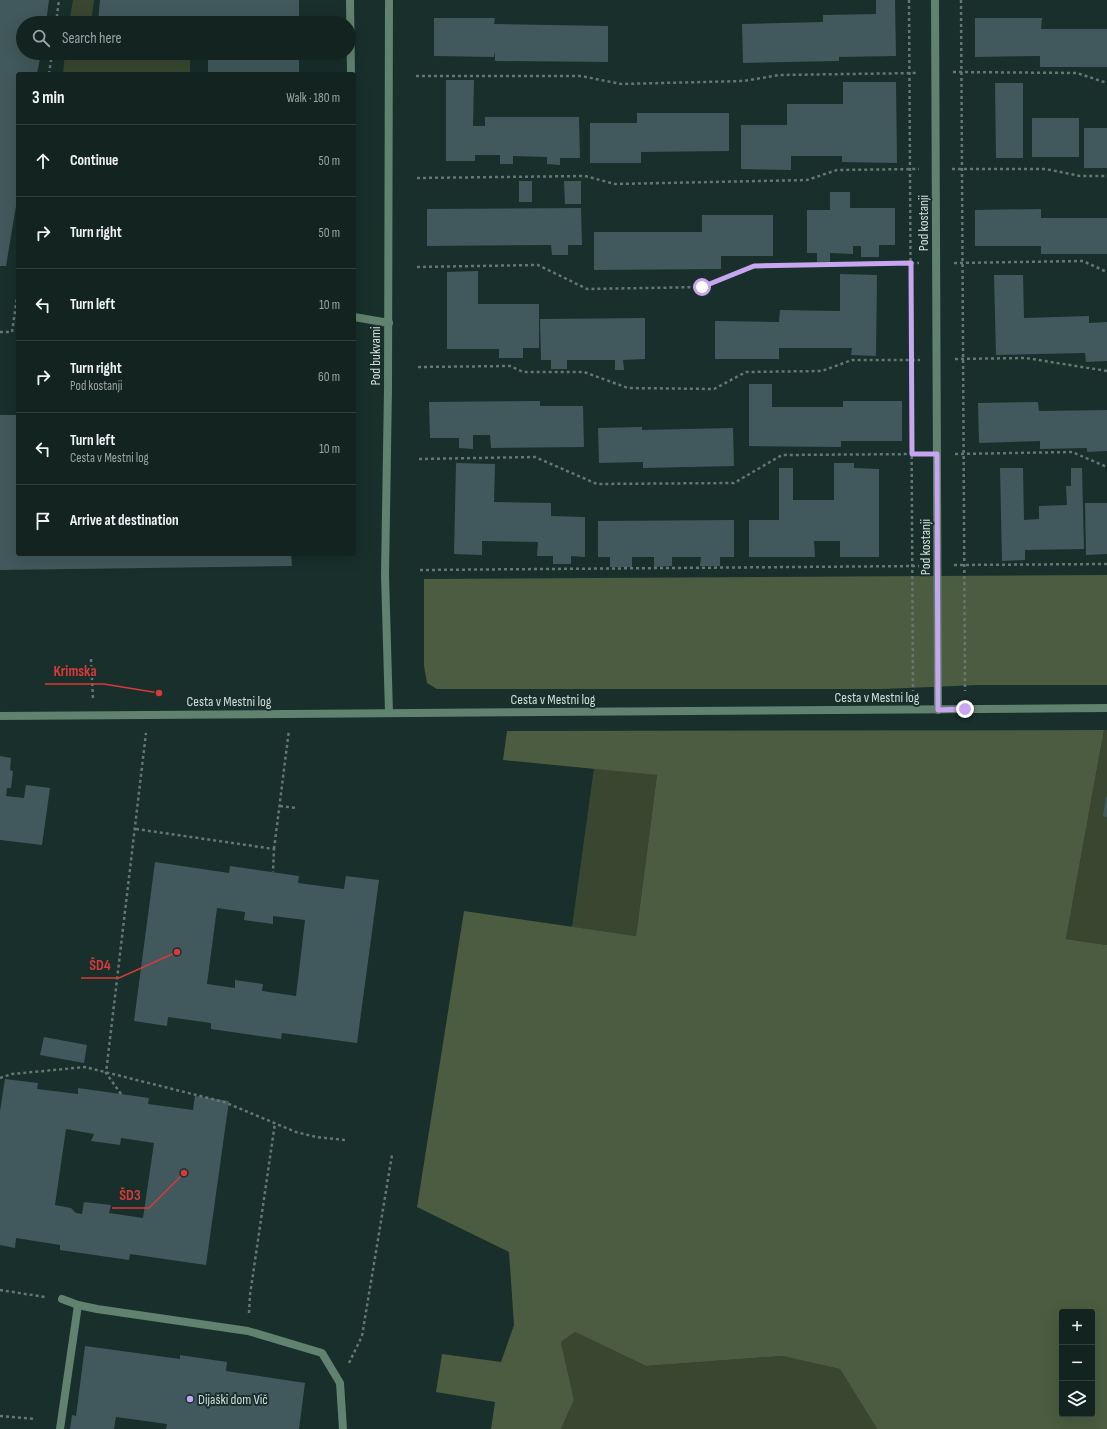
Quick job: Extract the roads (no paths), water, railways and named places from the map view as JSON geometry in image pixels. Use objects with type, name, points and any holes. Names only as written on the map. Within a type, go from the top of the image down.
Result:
[{"type":"street","points":[[350,0],[350,16]]},
{"type":"street","name":"Pod bukvami","points":[[389,0],[389,323],[385,575],[389,713]]},
{"type":"street","name":"Pod kostanji","points":[[935,0],[938,710]]},
{"type":"street","points":[[350,60],[350,72]]},
{"type":"street","points":[[356,317],[389,323]]},
{"type":"street","name":"Cesta v Mestni log","points":[[0,716],[1107,708]]},
{"type":"street","points":[[62,1299],[78,1305],[248,1331],[322,1353],[340,1383],[343,1429]]},
{"type":"street","points":[[60,1429],[78,1305]]},
{"type":"place","name":"Krimska","points":[[159,693]]},
{"type":"place","name":"ŠD4","points":[[177,952]]},
{"type":"place","name":"ŠD3","points":[[184,1173]]},
{"type":"place","name":"Dijaški dom Vič","points":[[190,1399]]}]
